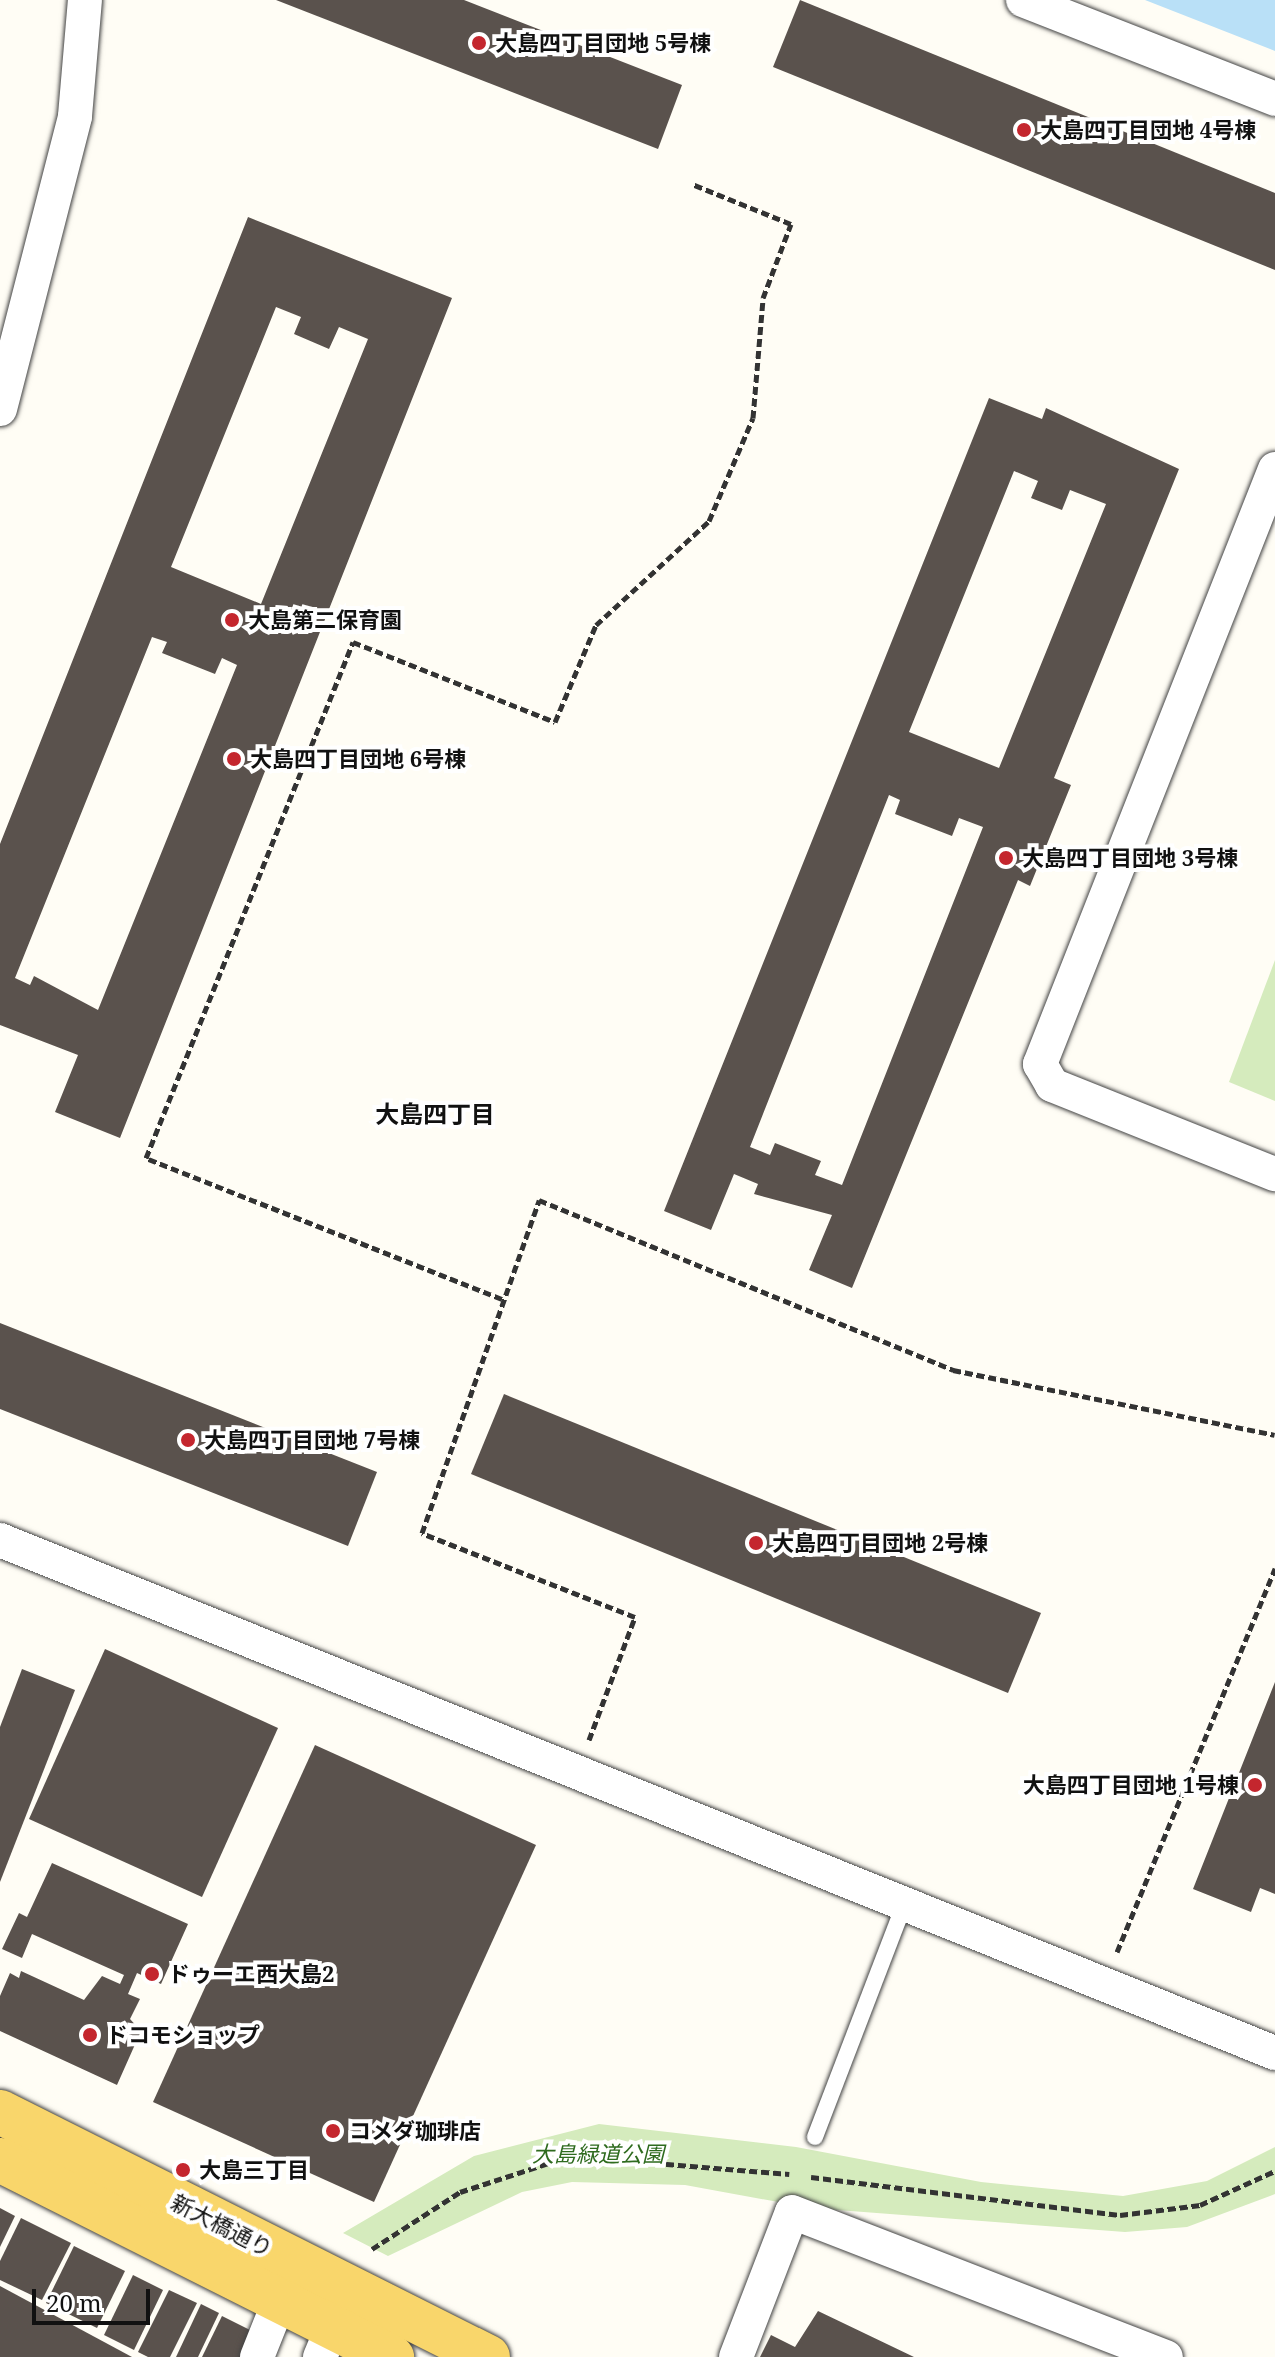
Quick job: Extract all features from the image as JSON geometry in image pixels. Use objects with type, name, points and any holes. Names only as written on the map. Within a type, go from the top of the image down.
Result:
[{"type":"main road","name":"新大橋通り","points":[[0,2112],[488,2357]]},
{"type":"main road","name":"新大橋通り","points":[[0,2160],[278,2302],[326,2342],[392,2357]]},
{"type":"street","points":[[0,409],[75,116],[85,0]]},
{"type":"street","points":[[1023,0],[1275,99]]},
{"type":"street","points":[[1275,469],[1040,1064],[1052,1085],[1275,1174]]},
{"type":"street","points":[[0,1540],[1275,2053]]},
{"type":"street","points":[[736,2357],[792,2212],[1166,2357]]},
{"type":"street","points":[[257,2357],[296,2262]]},
{"type":"street","points":[[326,2342],[350,2288]]},
{"type":"lane","points":[[815,2137],[905,1903]]},
{"type":"path","points":[[502,1299],[146,1158],[353,642],[555,722],[596,625],[709,521],[753,418],[763,298],[791,224],[692,184]]},
{"type":"path","points":[[577,1771],[635,1617],[422,1533],[539,1200],[953,1370],[1275,1435]]},
{"type":"path","points":[[1105,1983],[1275,1568]]},
{"type":"green space","points":[[1275,960],[1275,1101],[1229,1082]]},
{"type":"green space","name":"大島緑道公園","points":[[599,2124],[796,2147],[981,2182],[1123,2196],[1207,2181],[1275,2147],[1275,2194],[1187,2227],[1125,2232],[811,2208],[685,2185],[572,2182],[522,2192],[388,2256],[343,2233],[474,2156]]},
{"type":"water","points":[[1145,0],[1275,0],[1275,51]]},
{"type":"building","name":"大島四丁目団地 5号棟","points":[[276,0],[464,0],[682,85],[658,149]]},
{"type":"building","name":"大島四丁目団地 4号棟","points":[[800,0],[1275,193],[1275,270],[773,67]]},
{"type":"building","name":"大島四丁目団地 6号棟","points":[[248,217],[452,298],[120,1138],[55,1112],[78,1055],[0,1025],[0,844]],"holes":[[[276,307],[301,317],[294,334],[329,349],[339,327],[368,339],[261,604],[171,567]],[[152,637],[167,642],[162,653],[215,674],[222,658],[237,665],[98,1010],[34,976],[30,985],[15,978]]]},
{"type":"building","name":"大島四丁目団地 3号棟","points":[[989,398],[1042,419],[1046,408],[1179,469],[1054,778],[1071,785],[1030,886],[1018,880],[852,1288],[809,1270],[832,1215],[754,1194],[758,1184],[734,1174],[711,1230],[664,1211]],"holes":[[[1014,471],[1038,481],[1031,498],[1062,510],[1070,490],[1106,504],[999,768],[909,732]],[[889,795],[900,800],[895,814],[952,836],[959,818],[983,827],[842,1185],[815,1175],[821,1161],[775,1143],[770,1155],[750,1147]]]},
{"type":"building","name":"大島四丁目団地 7号棟","points":[[0,1323],[377,1472],[348,1546],[0,1409]]},
{"type":"building","name":"大島四丁目団地 2号棟","points":[[504,1394],[1041,1613],[1008,1693],[471,1474]]},
{"type":"building","points":[[105,1649],[278,1728],[202,1897],[29,1819]]},
{"type":"building","points":[[22,1669],[75,1690],[0,1882],[0,1727]]},
{"type":"building","name":"大島四丁目団地 1号棟","points":[[1275,1682],[1275,1894],[1260,1888],[1251,1912],[1193,1889]]},
{"type":"building","points":[[315,1745],[536,1845],[374,2202],[153,2102]]},
{"type":"building","name":"ドゥーエ西大島2","points":[[52,1863],[188,1924],[161,1984],[137,1973],[128,1994],[140,1999],[130,2019],[141,2031],[117,2085],[0,2031],[0,1996],[10,1973],[19,1978],[21,1971],[84,2000],[102,1976],[120,1984],[124,1975],[32,1934],[22,1958],[2,1949],[19,1913],[27,1917]]},
{"type":"building","points":[[0,2208],[15,2216],[0,2247]]},
{"type":"building","points":[[21,2218],[71,2243],[42,2300],[0,2280],[0,2261]]},
{"type":"building","points":[[74,2246],[125,2271],[97,2328],[46,2303]]},
{"type":"building","points":[[133,2275],[163,2290],[134,2350],[104,2335]]},
{"type":"building","points":[[0,2286],[132,2357],[0,2357]]},
{"type":"building","points":[[169,2290],[197,2303],[170,2357],[148,2357],[138,2352]]},
{"type":"building","points":[[201,2304],[219,2313],[198,2357],[176,2357]]},
{"type":"building","points":[[818,2311],[914,2357],[760,2357],[771,2335],[795,2347]]},
{"type":"building","points":[[222,2316],[254,2332],[242,2357],[202,2357]]},
{"type":"place","name":"大島四丁目団地 5号棟","points":[[479,43]]},
{"type":"place","name":"大島四丁目団地 4号棟","points":[[1024,130]]},
{"type":"place","name":"大島第二保育園","points":[[232,620]]},
{"type":"place","name":"大島四丁目団地 6号棟","points":[[234,759]]},
{"type":"place","name":"大島四丁目団地 3号棟","points":[[1006,858]]},
{"type":"place","name":"大島四丁目団地 7号棟","points":[[188,1440]]},
{"type":"place","name":"大島四丁目団地 2号棟","points":[[756,1543]]},
{"type":"place","name":"大島四丁目団地 1号棟","points":[[1255,1785]]},
{"type":"place","name":"ドゥーエ西大島2","points":[[152,1974]]},
{"type":"place","name":"ドコモショップ","points":[[90,2035]]},
{"type":"place","name":"コメダ珈琲店","points":[[333,2131]]},
{"type":"place","name":"大島三丁目","points":[[183,2170]]},
{"type":"district","name":"大島四丁目","points":[[435,1114]]}]
